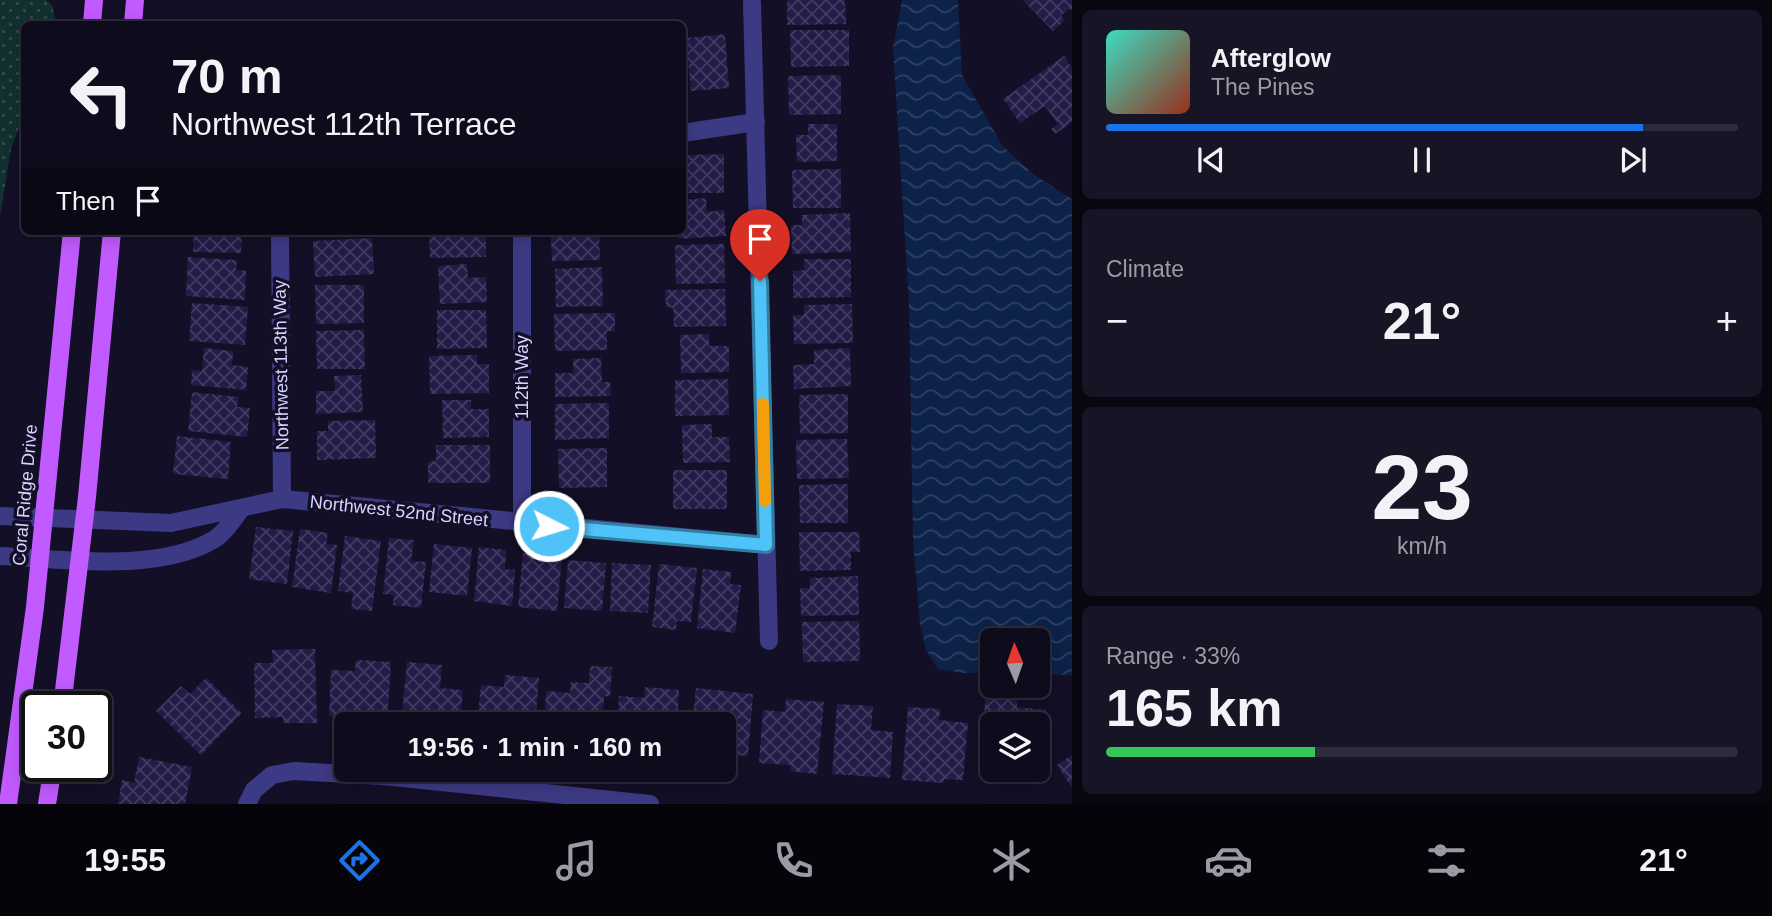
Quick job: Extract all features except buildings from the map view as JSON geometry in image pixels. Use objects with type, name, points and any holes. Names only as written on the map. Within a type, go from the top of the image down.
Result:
[{"type":"main road","points":[[92,21],[94,0]]},
{"type":"main road","points":[[132,21],[135,0]]},
{"type":"main road","name":"Coral Ridge Drive","points":[[8,804],[27,680],[72,235]]},
{"type":"main road","points":[[64,691],[80,559],[112,235]]},
{"type":"main road","points":[[47,804],[50,782]]},
{"type":"street","points":[[752,4],[769,641]]},
{"type":"street","points":[[686,132],[756,122]]},
{"type":"street","name":"Northwest 113th Way","points":[[280,235],[282,499]]},
{"type":"street","name":"112th Way","points":[[522,235],[522,524]]},
{"type":"street","name":"Northwest 52nd Street","points":[[0,516],[172,523],[282,499],[522,524],[766,545]]},
{"type":"street","points":[[0,556],[116,561],[175,556],[215,539],[242,508]]},
{"type":"street","points":[[172,523],[175,556]]},
{"type":"street","points":[[247,804],[254,790],[272,775],[294,771],[383,776],[525,797],[650,804]]},
{"type":"green space","points":[[0,0],[46,0],[52,5],[56,21],[21,21],[21,122],[11,149],[0,216]]},
{"type":"water","points":[[902,0],[958,0],[962,75],[1002,145],[1033,174],[1072,199],[1072,675],[1050,674],[1050,628],[980,628],[980,673],[938,669],[926,650],[920,624],[913,539],[909,303],[893,48]]},
{"type":"slow traffic","points":[[763,404],[765,501]]},
{"type":"route","points":[[549,526],[766,545],[760,281]]}]
